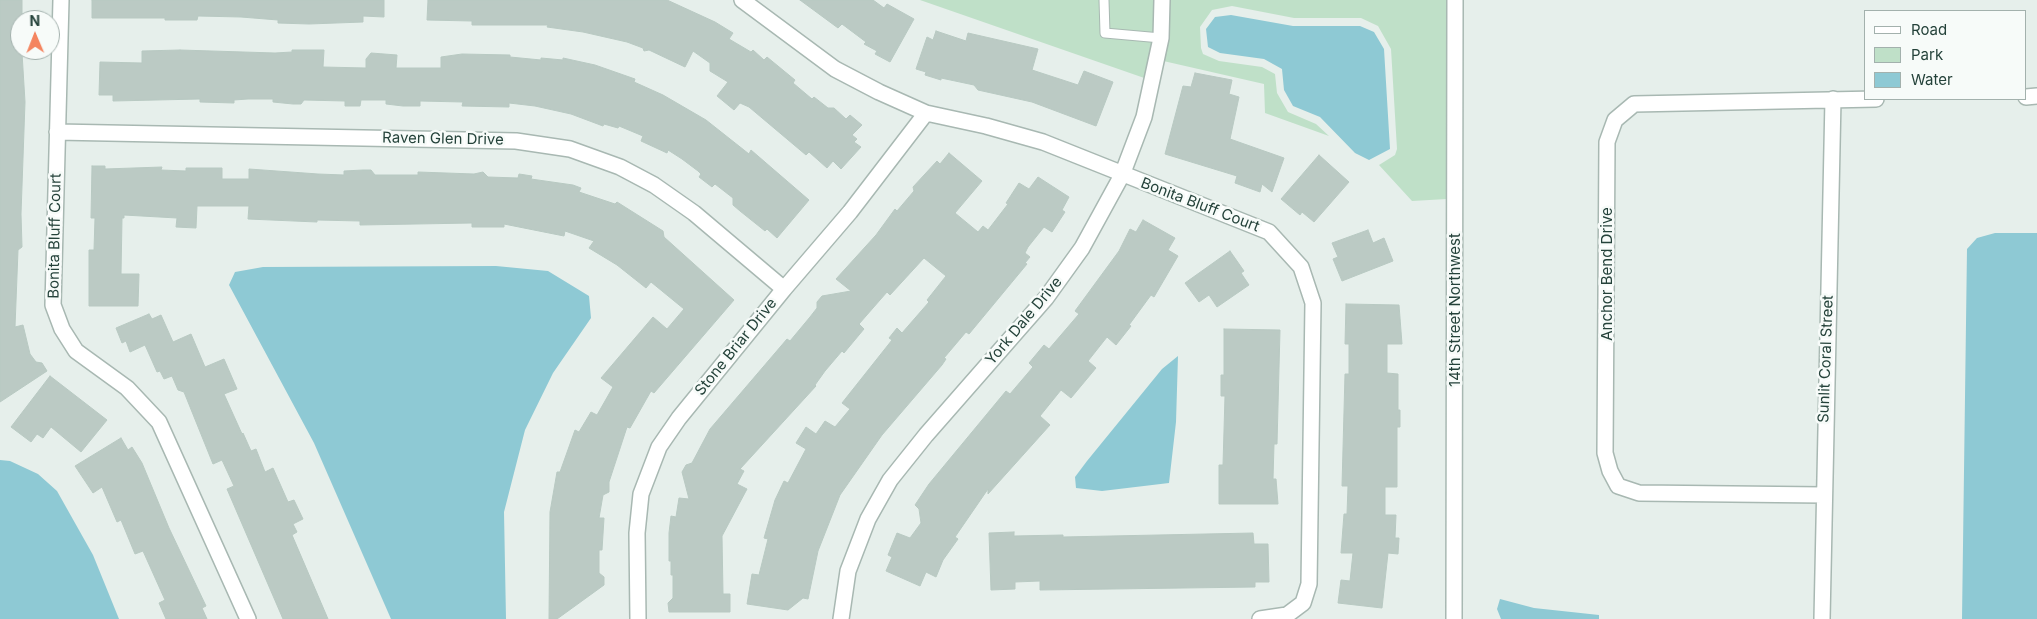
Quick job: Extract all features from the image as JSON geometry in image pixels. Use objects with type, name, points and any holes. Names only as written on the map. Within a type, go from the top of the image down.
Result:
[{"type":"street","name":"Bonita Bluff Court","points":[[61,0],[53,305],[62,329],[76,351],[127,388],[160,422],[248,619]]},
{"type":"street","name":"Bonita Bluff Court","points":[[742,0],[835,69],[926,113],[986,126],[1043,142],[1269,232],[1301,267],[1313,303],[1308,584],[1303,603],[1287,615],[1260,619]]},
{"type":"street","name":"York Dale Drive","points":[[841,619],[848,571],[868,519],[890,480],[926,435],[1046,298],[1082,248],[1122,175],[1144,117],[1161,38],[1162,0]]},
{"type":"street","name":"14th Street Northwest","points":[[1454,619],[1456,0]]},
{"type":"street","name":"Sunlit Coral Street","points":[[1822,619],[1823,495],[1833,99]]},
{"type":"street","name":"Anchor Bend Drive","points":[[1823,495],[1639,492],[1618,486],[1610,471],[1605,453],[1607,142],[1616,120],[1634,104],[1864,99]]},
{"type":"street","name":"Stone Briar Drive","points":[[638,619],[637,533],[641,494],[659,447],[679,418],[784,289],[850,212],[926,113]]},
{"type":"street","name":"Raven Glen Drive","points":[[57,132],[516,141],[570,149],[620,167],[654,185],[694,213],[784,289]]},
{"type":"lane","points":[[1104,0],[1104,33],[1161,38]]},
{"type":"green space","points":[[920,0],[1447,0],[1447,199],[1412,201],[1379,165],[1395,155],[1397,149],[1391,49],[1378,26],[1361,18],[1294,18],[1232,6],[1212,10],[1200,27],[1203,54],[1219,61],[1262,67],[1275,74],[1277,93],[1288,112],[1316,124],[1329,136],[1265,113],[1264,84],[1159,60],[1150,80]]},
{"type":"water","points":[[1231,15],[1293,26],[1360,26],[1374,32],[1384,49],[1390,149],[1369,160],[1355,153],[1320,117],[1293,106],[1284,90],[1282,69],[1264,59],[1220,53],[1208,47],[1206,29],[1215,17]]},
{"type":"water","points":[[1995,233],[2037,233],[2037,619],[1962,619],[1967,249],[1977,238]]},
{"type":"water","points":[[496,266],[548,271],[589,296],[591,318],[553,373],[525,430],[504,512],[506,619],[391,619],[314,443],[229,285],[235,272],[263,267]]},
{"type":"water","points":[[1178,356],[1176,422],[1169,483],[1102,491],[1076,488],[1075,477],[1087,461],[1162,369]]},
{"type":"water","points":[[0,460],[10,461],[38,474],[57,491],[93,555],[119,619],[0,619]]},
{"type":"water","points":[[1500,599],[1534,608],[1599,615],[1599,619],[1501,619],[1497,609]]},
{"type":"building","points":[[0,0],[22,0],[22,10],[10,10],[10,60],[22,60],[25,102],[21,214],[22,247],[18,250],[15,327],[23,325],[30,354],[36,362],[42,363],[47,371],[0,402]]},
{"type":"building","points":[[92,0],[384,0],[384,17],[363,16],[363,22],[309,24],[278,23],[278,20],[241,17],[198,16],[197,20],[92,18]]},
{"type":"building","points":[[428,0],[667,0],[715,22],[733,33],[729,39],[751,52],[753,50],[764,60],[767,57],[795,80],[793,83],[812,99],[814,97],[828,108],[834,108],[846,119],[850,115],[862,125],[852,135],[857,139],[854,142],[861,147],[841,169],[833,161],[827,168],[809,152],[806,155],[749,107],[740,103],[734,110],[717,96],[728,82],[710,71],[710,63],[693,51],[685,67],[649,50],[644,51],[643,48],[627,42],[583,32],[547,27],[548,25],[472,25],[472,21],[427,20]]},
{"type":"building","points":[[800,0],[873,0],[884,8],[887,4],[914,19],[890,62],[875,54],[877,51],[864,44],[866,42],[842,24],[838,28]]},
{"type":"building","points":[[936,31],[966,41],[968,33],[1038,49],[1032,70],[1078,85],[1084,71],[1113,82],[1096,126],[1032,102],[978,90],[974,85],[941,78],[941,80],[925,75],[926,72],[916,69],[927,37],[933,40]]},
{"type":"building","points":[[180,50],[275,53],[292,52],[292,50],[324,50],[323,67],[366,68],[366,59],[371,53],[397,55],[396,68],[441,68],[441,57],[462,54],[510,55],[510,57],[541,60],[541,58],[563,60],[563,58],[595,65],[635,79],[634,82],[663,95],[706,120],[749,154],[751,150],[809,200],[777,238],[767,229],[765,231],[733,205],[733,198],[715,184],[712,187],[699,177],[701,174],[698,171],[668,150],[667,153],[641,141],[643,136],[619,126],[618,128],[604,124],[603,126],[571,114],[535,106],[509,103],[509,107],[462,106],[463,102],[420,101],[420,106],[403,106],[386,104],[386,100],[361,100],[360,106],[345,106],[345,101],[304,100],[301,104],[293,104],[273,102],[273,99],[234,100],[234,103],[200,102],[200,99],[113,101],[113,95],[99,95],[100,62],[142,63],[142,51]]},
{"type":"building","points":[[1195,73],[1232,80],[1229,94],[1239,97],[1230,139],[1284,158],[1272,192],[1262,184],[1260,192],[1235,183],[1237,176],[1165,154],[1183,86],[1191,87]]},
{"type":"building","points":[[949,153],[982,181],[955,213],[978,232],[983,226],[988,230],[1008,204],[1006,203],[1019,183],[1029,189],[1038,177],[1069,197],[1062,210],[1065,212],[1052,232],[1044,227],[1028,247],[1025,253],[1030,257],[1025,263],[1027,264],[969,334],[966,332],[944,358],[946,359],[942,365],[882,435],[840,495],[818,551],[808,599],[803,598],[788,610],[747,604],[752,574],[759,575],[768,539],[764,538],[775,500],[784,481],[788,483],[806,449],[796,443],[806,427],[816,434],[825,421],[835,427],[850,409],[842,403],[892,340],[889,338],[897,328],[902,333],[929,302],[927,300],[946,276],[924,258],[890,295],[887,292],[859,324],[864,329],[844,353],[842,351],[825,371],[816,386],[740,469],[744,471],[737,484],[747,489],[722,536],[723,594],[730,594],[730,612],[669,612],[668,603],[673,598],[673,575],[671,575],[671,561],[669,561],[669,533],[671,516],[676,517],[679,498],[689,499],[682,472],[686,465],[692,463],[710,429],[787,339],[790,341],[817,308],[817,302],[822,296],[851,291],[836,279],[876,235],[895,209],[897,211],[914,191],[913,187],[937,161],[940,164]]},
{"type":"building","points":[[1319,155],[1349,182],[1314,222],[1302,212],[1300,215],[1281,199]]},
{"type":"building","points":[[92,166],[105,166],[105,169],[162,167],[161,170],[186,171],[186,168],[222,168],[222,179],[249,179],[249,169],[344,175],[344,171],[363,170],[371,170],[375,175],[418,175],[418,172],[474,174],[483,172],[488,177],[518,178],[519,174],[532,176],[531,179],[573,185],[581,188],[579,192],[615,204],[617,202],[663,231],[664,237],[734,300],[654,393],[651,391],[630,428],[627,427],[609,482],[609,492],[603,495],[599,518],[604,518],[602,550],[599,550],[599,573],[604,577],[604,585],[557,619],[549,619],[550,512],[557,472],[560,472],[575,430],[579,432],[591,412],[597,415],[613,387],[601,378],[653,317],[667,329],[684,309],[651,282],[646,288],[617,265],[589,248],[594,241],[565,231],[564,236],[504,224],[504,227],[472,227],[472,223],[360,225],[360,221],[317,220],[317,222],[248,219],[249,206],[197,206],[196,228],[176,227],[177,218],[124,215],[124,218],[122,218],[121,274],[139,274],[138,306],[89,306],[89,250],[94,250],[95,218],[91,218]]},
{"type":"building","points":[[1143,220],[1175,238],[1168,250],[1178,256],[1154,297],[1151,295],[1116,345],[1107,337],[1088,361],[1096,368],[1071,398],[1061,390],[1040,416],[1050,425],[988,494],[988,489],[955,537],[958,539],[943,560],[936,577],[926,572],[920,586],[886,571],[892,557],[888,555],[897,533],[910,538],[921,523],[919,509],[915,505],[929,484],[1006,391],[1010,394],[1033,367],[1029,363],[1044,345],[1049,349],[1079,314],[1075,311],[1119,251],[1130,229],[1136,232]]},
{"type":"building","points":[[1368,230],[1373,243],[1384,238],[1393,261],[1342,281],[1333,259],[1338,257],[1332,243]]},
{"type":"building","points":[[1230,251],[1244,271],[1241,273],[1249,285],[1217,307],[1209,295],[1199,302],[1185,283]]},
{"type":"building","points":[[1346,304],[1399,305],[1402,344],[1387,344],[1387,373],[1398,374],[1400,427],[1397,427],[1397,487],[1385,487],[1385,515],[1396,515],[1395,538],[1399,538],[1398,554],[1388,553],[1382,608],[1338,603],[1341,580],[1350,581],[1353,553],[1341,553],[1344,514],[1347,514],[1348,486],[1342,486],[1345,374],[1349,374],[1349,344],[1345,344]]},
{"type":"building","points":[[149,314],[152,319],[161,315],[173,342],[191,334],[205,367],[224,359],[237,389],[224,394],[242,434],[251,451],[256,449],[265,472],[273,468],[288,502],[294,500],[303,519],[293,524],[297,532],[292,535],[328,619],[283,619],[227,489],[234,486],[222,460],[213,464],[184,392],[178,390],[172,376],[164,379],[160,371],[157,372],[145,345],[130,352],[126,341],[122,343],[116,328]]},
{"type":"building","points":[[1224,329],[1280,330],[1277,444],[1274,444],[1273,479],[1276,479],[1278,504],[1219,504],[1219,465],[1223,465],[1225,396],[1221,396],[1221,375],[1224,375]]},
{"type":"building","points":[[50,376],[107,420],[81,452],[51,427],[43,438],[37,434],[31,442],[11,427]]},
{"type":"building","points":[[121,438],[128,450],[132,447],[142,463],[169,528],[206,606],[202,608],[207,619],[166,619],[159,603],[165,600],[143,551],[135,554],[121,520],[117,522],[102,487],[93,493],[75,466]]},
{"type":"building","points":[[1014,532],[1014,536],[1063,535],[1063,537],[1253,533],[1254,544],[1268,544],[1269,582],[1255,582],[1255,587],[1040,590],[1040,581],[1015,582],[1015,589],[991,590],[989,533]]}]
